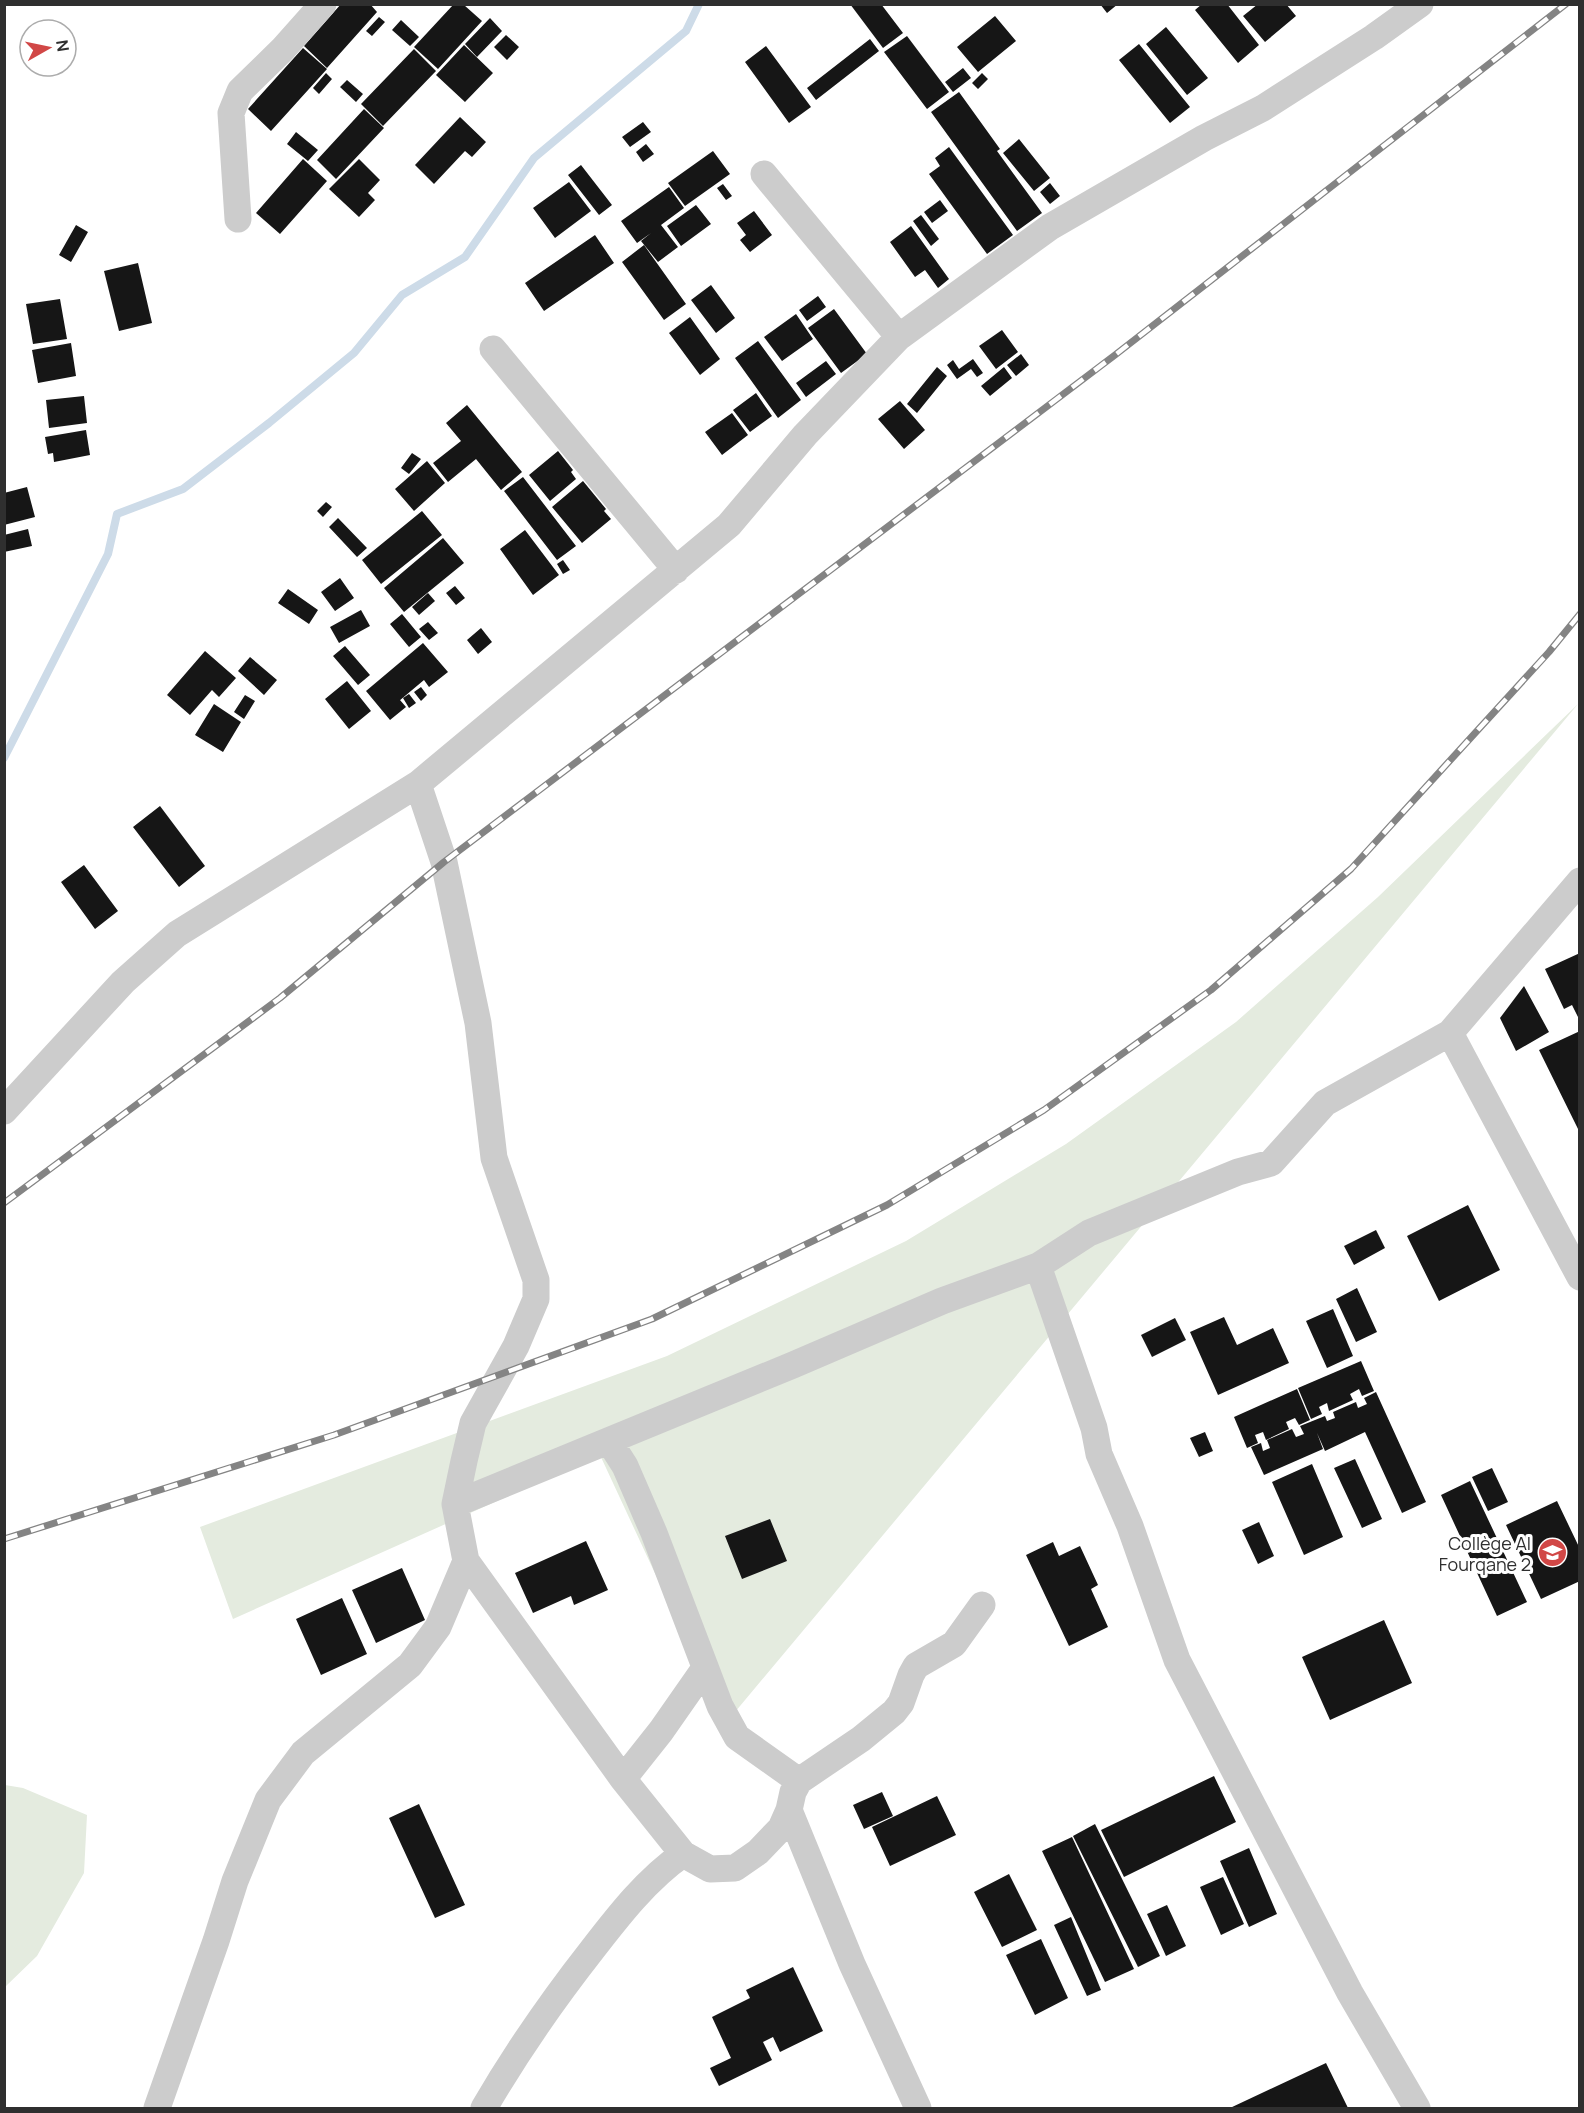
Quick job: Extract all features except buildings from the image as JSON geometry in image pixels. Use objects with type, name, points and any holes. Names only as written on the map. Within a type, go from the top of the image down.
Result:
[{"type":"street","points":[[238,219],[231,113],[240,91],[283,49],[323,4]]},
{"type":"street","points":[[4,1111],[123,982],[177,934],[418,784],[729,525],[805,435],[899,337],[1050,227],[1165,160],[1263,108],[1374,37],[1420,4]]},
{"type":"street","points":[[764,174],[899,337]]},
{"type":"street","points":[[492,349],[676,570]]},
{"type":"street","points":[[418,784],[444,862],[478,1023],[494,1158],[536,1280],[536,1299],[516,1346],[473,1423],[455,1504],[466,1561],[623,1779],[683,1854],[710,1869],[735,1868],[758,1851],[781,1828],[799,1780],[861,1738],[894,1712],[901,1703],[916,1666],[954,1644],[982,1605]]},
{"type":"street","points":[[455,1504],[942,1301],[1038,1266],[1089,1233],[1238,1172],[1271,1163],[1324,1103],[1450,1033],[1580,881]]},
{"type":"street","points":[[1450,1033],[1580,1277]]},
{"type":"street","points":[[1038,1266],[1094,1428],[1099,1454],[1130,1526],[1178,1660],[1345,1983],[1417,2109]]},
{"type":"street","points":[[609,1441],[625,1466],[654,1533],[720,1706],[736,1737],[799,1780]]},
{"type":"street","points":[[157,2109],[235,1881],[268,1800],[303,1753],[410,1665],[438,1627],[466,1561]]},
{"type":"street","points":[[623,1779],[661,1731],[705,1668]]},
{"type":"street","points":[[789,1810],[852,1964],[918,2109]]},
{"type":"street","points":[[484,2109],[550,2004],[613,1923],[648,1882],[683,1854]]},
{"type":"shaded area","points":[[1578,704],[725,1724],[600,1455],[233,1619],[200,1527],[667,1356],[906,1241],[1066,1144],[1236,1022],[1378,897]]},
{"type":"shaded area","points":[[5,1785],[23,1788],[87,1815],[84,1873],[37,1956],[5,1987]]},
{"type":"waterway","points":[[4,758],[108,554],[117,514],[183,489],[269,423],[354,353],[402,295],[465,257],[534,158],[686,31],[699,4]]},
{"type":"railway","points":[[4,1203],[280,998],[444,862],[1115,355],[1566,4]]},
{"type":"railway","points":[[4,1539],[334,1435],[652,1319],[887,1205],[1044,1110],[1211,990],[1351,869],[1549,652],[1580,614]]},
{"type":"place","name":"Collège Al Fourqane 2","points":[[1552,1553]]}]
